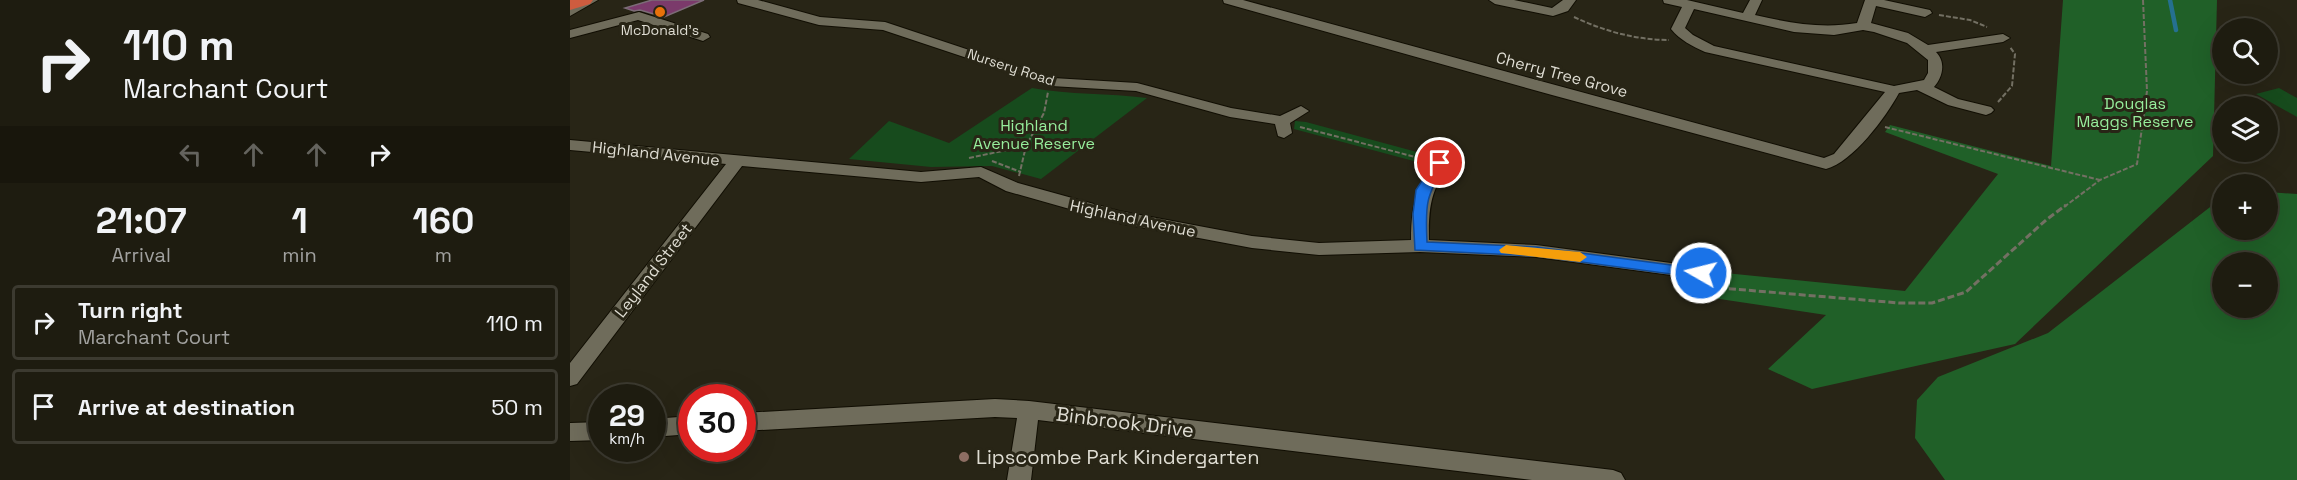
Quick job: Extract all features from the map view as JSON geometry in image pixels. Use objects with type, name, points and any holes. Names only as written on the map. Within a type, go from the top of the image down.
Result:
[{"type":"highway","points":[[570,4],[583,0]]},
{"type":"street","points":[[570,12],[592,0]]},
{"type":"street","name":"Nursery Road","points":[[743,0],[819,21],[885,26],[1051,82],[1137,87],[1283,127]]},
{"type":"street","name":"Cherry Tree Grove","points":[[1229,0],[1557,92],[1826,164],[1840,157],[1885,105],[1894,90]]},
{"type":"street","points":[[1495,0],[1553,12],[1566,4]]},
{"type":"street","points":[[1669,0],[1794,28],[1834,31],[1863,27],[1899,33],[1927,49],[1935,59],[1935,74],[1930,83],[1894,90],[1710,49],[1688,38],[1678,29],[1689,5]]},
{"type":"street","points":[[1747,18],[1756,0]]},
{"type":"street","points":[[1863,27],[1871,0],[1925,13]]},
{"type":"street","points":[[573,35],[639,16],[671,26],[668,31],[698,39]]},
{"type":"street","points":[[1927,49],[2003,38]]},
{"type":"street","points":[[1921,86],[1953,102],[1986,110]]},
{"type":"street","points":[[1283,127],[1301,111]]},
{"type":"street","name":"Highland Avenue","points":[[570,145],[921,177],[969,171],[981,172],[1017,180],[1119,217],[1252,242],[1319,249],[1420,246],[1536,251],[1702,273]]},
{"type":"street","points":[[1420,246],[1419,214],[1423,190],[1445,157]]},
{"type":"street","name":"Leyland Street","points":[[570,378],[736,161]]},
{"type":"street","name":"Binbrook Drive","points":[[756,421],[995,408],[1029,410],[1455,471],[1613,480]]},
{"type":"street","points":[[1018,480],[1029,410]]},
{"type":"street","points":[[570,432],[588,431]]},
{"type":"path","points":[[1702,273],[1899,303],[1932,303],[1966,292],[2046,220],[2100,180],[2137,164],[2148,91],[2143,0]]},
{"type":"path","points":[[1566,4],[1575,18],[1594,26],[1659,41],[1688,38]]},
{"type":"path","points":[[979,156],[1017,180],[1026,146],[1044,113],[1051,82]]},
{"type":"path","points":[[1869,122],[2100,180]]},
{"type":"path","points":[[1283,127],[1306,127],[1445,157]]},
{"type":"green space","name":"Douglas Maggs Reserve","points":[[2063,0],[2217,0],[2217,18],[2212,18],[2212,84],[2215,84],[2215,96],[2212,96],[2212,157],[2015,344],[1812,389],[1768,369],[1826,315],[1713,298],[1715,272],[1905,291],[1998,174],[1885,132],[1890,125],[2051,166]]},
{"type":"green space","name":"Highland Avenue Reserve","points":[[1032,88],[1147,98],[1041,179],[992,166],[931,167],[849,159],[889,121],[949,143]]},
{"type":"green space","points":[[2279,88],[2297,98],[2297,117],[2278,106],[2278,96],[2256,94]]},
{"type":"green space","points":[[1295,121],[1428,155],[1421,163],[1294,129]]},
{"type":"green space","points":[[2278,193],[2297,194],[2297,480],[1945,480],[1915,438],[1917,400],[1938,377],[2048,333],[2212,206],[2212,240],[2278,240]]},
{"type":"building","name":"McDonald's","points":[[652,0],[704,0],[664,17],[625,8]]},
{"type":"waterway","points":[[2170,0],[2176,30]]},
{"type":"slow traffic","points":[[1506,250],[1536,251],[1580,257]]},
{"type":"place","name":"McDonald's","points":[[660,12]]},
{"type":"place","name":"Lipscombe Park Kindergarten","points":[[964,457]]},
{"type":"route","points":[[1440,163],[1423,190],[1419,214],[1420,246],[1536,251],[1701,273]]}]
